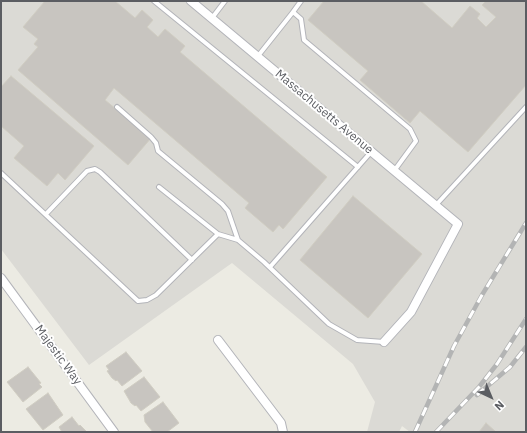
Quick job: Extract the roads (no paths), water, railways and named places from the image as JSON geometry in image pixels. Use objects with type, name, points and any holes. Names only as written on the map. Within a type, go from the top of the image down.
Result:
[{"type":"street","name":"Massachusetts Avenue","points":[[191,1],[458,224],[411,312],[384,342]]},
{"type":"street","name":"Majestic Way","points":[[1,278],[114,432]]},
{"type":"street","points":[[218,340],[281,423],[284,432]]},
{"type":"lane","points":[[154,1],[358,168]]},
{"type":"lane","points":[[212,19],[225,1]]},
{"type":"lane","points":[[258,56],[302,1]]},
{"type":"lane","points":[[293,12],[301,18],[304,40],[410,128],[416,141],[394,171]]},
{"type":"lane","points":[[117,107],[151,137],[156,143],[158,150],[222,204],[228,211],[238,240]]},
{"type":"lane","points":[[436,205],[526,107]]},
{"type":"lane","points":[[270,268],[371,152]]},
{"type":"lane","points":[[46,214],[87,171],[95,169],[100,172],[192,260]]},
{"type":"lane","points":[[1,172],[138,301],[147,300],[156,295],[218,234]]},
{"type":"lane","points":[[159,187],[218,234],[238,240],[329,324],[356,340],[384,342]]},
{"type":"railway","points":[[415,432],[454,346],[482,295],[526,223]]},
{"type":"railway","points":[[436,432],[479,387],[497,364],[526,319]]},
{"type":"railway","points":[[477,395],[510,367],[526,347]]}]
